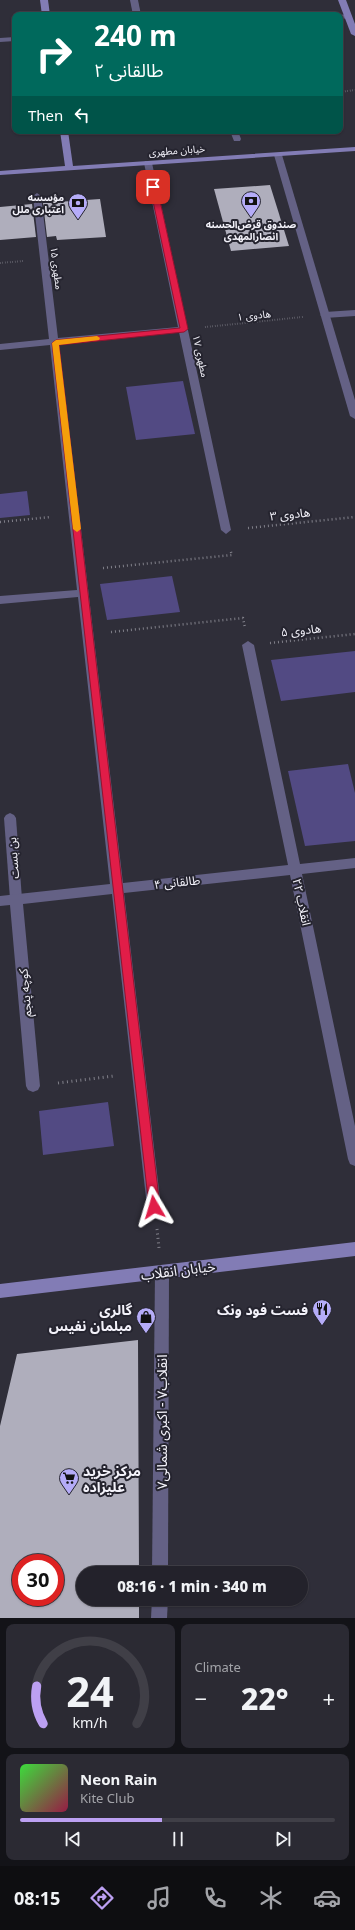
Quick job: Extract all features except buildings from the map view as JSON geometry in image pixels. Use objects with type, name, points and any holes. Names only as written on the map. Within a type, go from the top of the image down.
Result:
[{"type":"main road","points":[[44,0],[46,12]]},
{"type":"main road","points":[[342,0],[355,34]]},
{"type":"main road","points":[[64,134],[69,168]]},
{"type":"main road","name":"خیابان مطهری","points":[[0,173],[355,149]]},
{"type":"main road","name":"خیابان انقلاب","points":[[0,1291],[355,1249]]},
{"type":"street","points":[[134,0],[136,12]]},
{"type":"street","points":[[343,17],[348,16]]},
{"type":"street","points":[[0,40],[12,39]]},
{"type":"street","points":[[235,134],[237,140]]},
{"type":"street","points":[[278,154],[355,416]]},
{"type":"street","name":"مطهری ۱۷","points":[[148,163],[226,530]]},
{"type":"street","name":"مطهری ۱۵","points":[[38,196],[76,515],[154,1207]]},
{"type":"street","points":[[325,315],[355,313]]},
{"type":"street","points":[[0,347],[56,343],[184,329]]},
{"type":"street","points":[[0,600],[84,593]]},
{"type":"street","name":"انقلاب ۲۲","points":[[248,645],[355,1159]]},
{"type":"street","name":"بن بست","points":[[10,818],[16,899]]},
{"type":"street","name":"طالقانی ۴","points":[[0,901],[355,863]]},
{"type":"street","name":"کوچه پنجم","points":[[16,899],[34,1086]]},
{"type":"street","name":"انقلاب۷ - اکبری شمالی۷","points":[[160,1566],[162,1272]]},
{"type":"street","points":[[159,1618],[160,1606]]},
{"type":"path","points":[[343,92],[355,90]]},
{"type":"path","name":"هادوی ۱","points":[[184,329],[325,315]]},
{"type":"path","points":[[0,522],[76,515]]},
{"type":"path","name":"هادوی ۳","points":[[226,530],[355,517]]},
{"type":"path","points":[[82,571],[232,554],[226,530]]},
{"type":"path","points":[[89,634],[243,618],[248,645]]},
{"type":"path","name":"هادوی ۵","points":[[248,645],[355,634]]},
{"type":"path","points":[[34,1086],[139,1074]]},
{"type":"path","points":[[154,1207],[162,1272]]},
{"type":"shaded area","points":[[183,381],[195,434],[136,440],[126,387]]},
{"type":"shaded area","points":[[27,491],[30,515],[0,518],[0,494]]},
{"type":"shaded area","points":[[172,576],[180,612],[107,620],[100,584]]},
{"type":"shaded area","points":[[355,651],[355,692],[281,701],[271,660]]},
{"type":"shaded area","points":[[348,764],[355,793],[355,841],[305,846],[288,771]]},
{"type":"shaded area","points":[[108,1102],[114,1146],[43,1155],[39,1111]]},
{"type":"slow traffic","points":[[77,529],[56,343],[97,338]]},
{"type":"place","name":"صندوق قرض‌الحسنه انصارالمهدی","points":[[251,218]]},
{"type":"place","name":"مؤسسه اعتباری ملل","points":[[78,220]]},
{"type":"place","name":"فست فود ونک","points":[[322,1326]]},
{"type":"place","name":"گالری مبلمان نفیس","points":[[146,1334]]},
{"type":"place","name":"مرکز خرید علیزاده","points":[[69,1495]]},
{"type":"route","points":[[153,187],[184,329],[56,343],[154,1207]]}]
